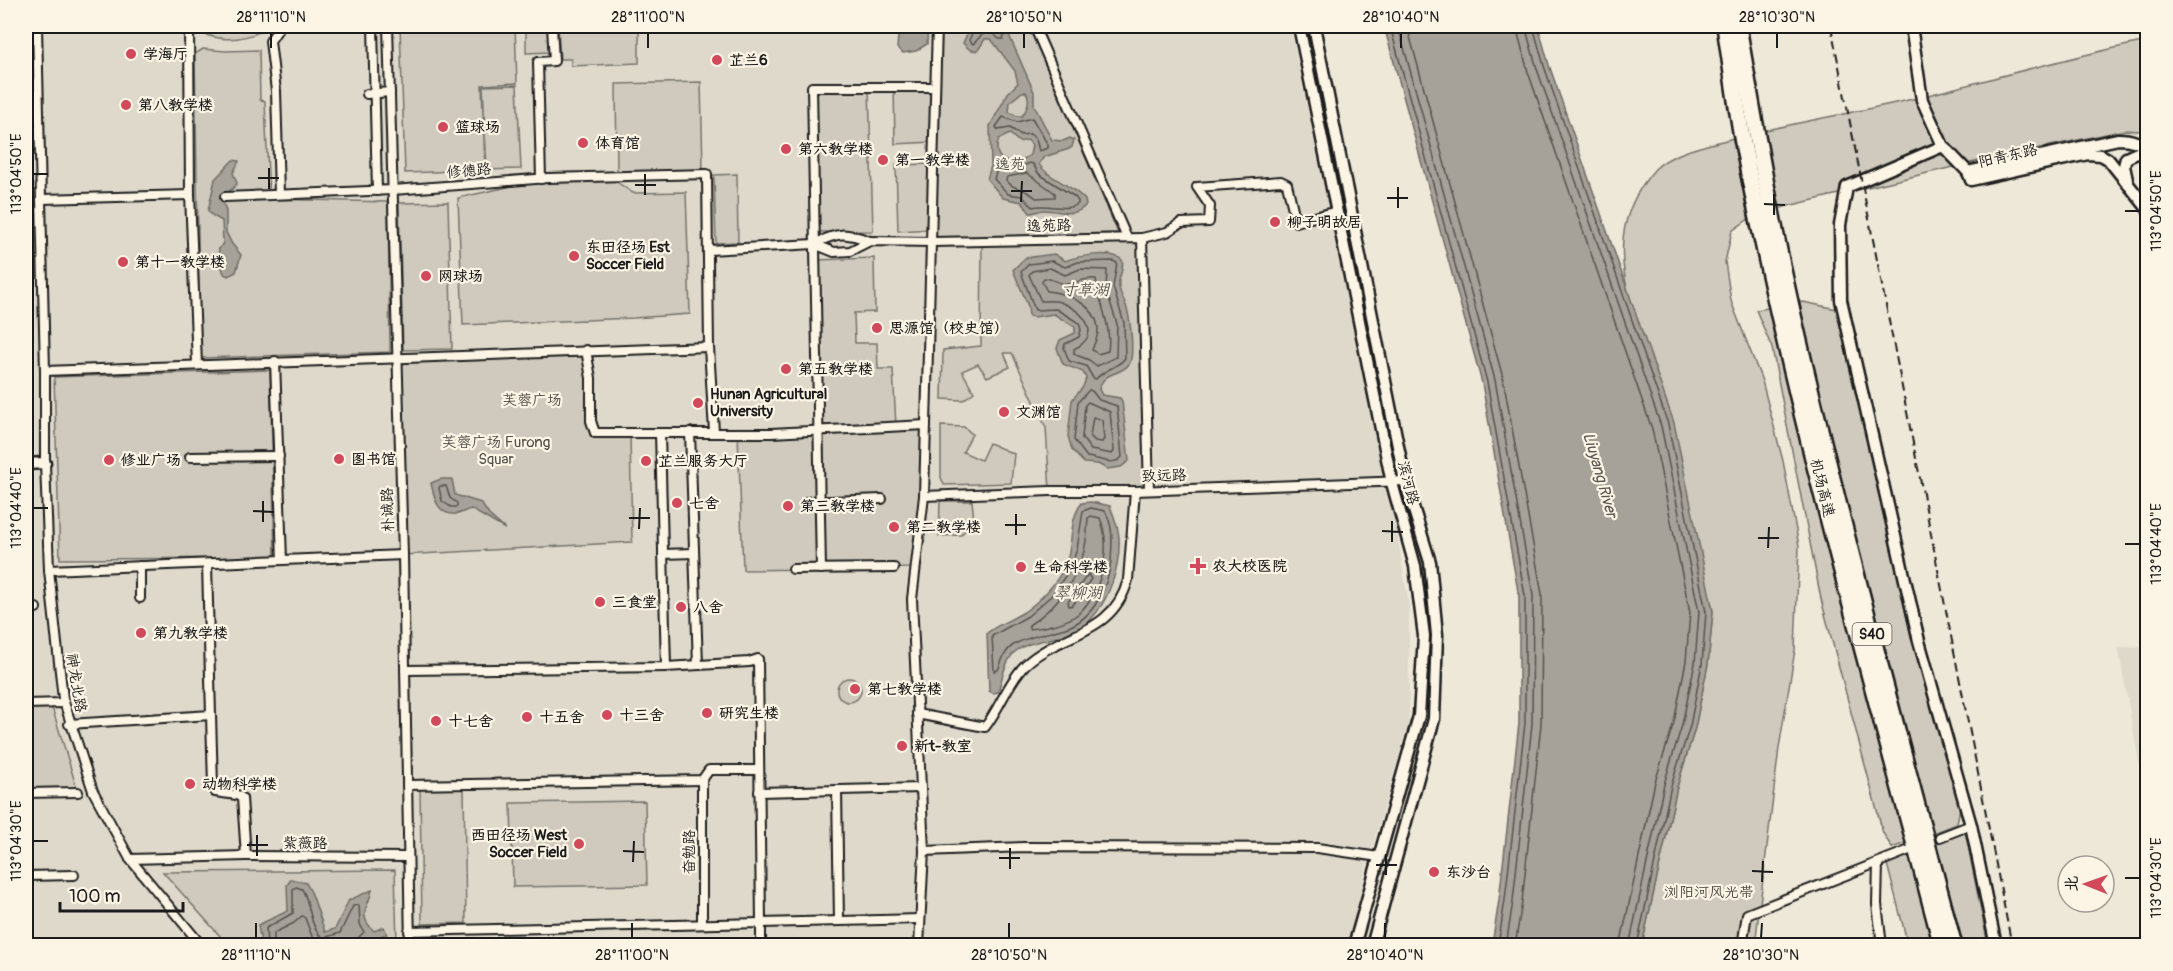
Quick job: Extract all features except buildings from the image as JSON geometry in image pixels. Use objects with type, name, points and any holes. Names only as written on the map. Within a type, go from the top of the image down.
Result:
[{"type":"highway","name":"机场高速","points":[[1725,26],[1743,142],[1788,323],[1954,945]]},
{"type":"highway","name":"机场高速","points":[[1738,26],[1788,323],[1832,528],[1942,945]]},
{"type":"main road","name":"滨河路","points":[[1299,26],[1392,483],[1415,566],[1424,636],[1419,716],[1354,945]]},
{"type":"main road","name":"滨河路","points":[[1314,26],[1405,481],[1430,562],[1437,635],[1434,719],[1372,945]]},
{"type":"main road","points":[[1911,26],[1922,100],[1943,146],[1968,172]]},
{"type":"main road","name":"阳青东路","points":[[2148,150],[2132,140],[2118,139],[1968,172],[1971,180],[2095,154],[2108,159],[2148,209]]},
{"type":"main road","points":[[1943,146],[1847,187],[1840,225],[1841,300],[1918,641],[1971,825],[1996,945]]},
{"type":"main road","points":[[2127,183],[2124,166],[2126,158],[2137,153],[2148,156]]},
{"type":"main road","points":[[26,464],[45,463]]},
{"type":"street","name":"神龙北路","points":[[37,26],[49,570],[64,703],[69,724],[93,791],[130,859],[198,944]]},
{"type":"street","points":[[189,26],[190,195],[196,364]]},
{"type":"street","points":[[279,194],[276,91],[270,41],[280,26]]},
{"type":"street","points":[[373,26],[371,93],[376,191]]},
{"type":"street","name":"朴诚路","points":[[388,26],[403,555],[409,937],[409,931]]},
{"type":"street","points":[[544,178],[538,62],[554,61],[552,26]]},
{"type":"street","points":[[920,945],[924,851],[912,599],[924,496],[937,26]]},
{"type":"street","points":[[1034,26],[1126,238]]},
{"type":"street","points":[[821,569],[812,87],[935,87]]},
{"type":"street","points":[[371,93],[390,92]]},
{"type":"street","name":"修德路","points":[[225,197],[393,190],[544,178],[707,174],[709,250]]},
{"type":"street","name":"逸苑路","points":[[709,250],[814,244],[834,252],[850,251],[870,241],[932,243],[1142,238],[1167,232],[1181,223],[1209,222],[1210,206],[1197,187],[1281,181],[1287,184],[1296,222],[1337,211]]},
{"type":"street","points":[[42,199],[190,195]]},
{"type":"street","points":[[814,244],[834,234],[850,234],[870,241]]},
{"type":"street","points":[[1142,238],[1149,490]]},
{"type":"street","points":[[709,250],[709,347],[714,432]]},
{"type":"street","points":[[45,371],[709,347]]},
{"type":"street","points":[[586,350],[591,378],[591,421],[595,433],[771,433],[926,425]]},
{"type":"street","points":[[275,361],[282,560]]},
{"type":"street","points":[[690,432],[698,665]]},
{"type":"street","points":[[660,433],[666,667]]},
{"type":"street","points":[[190,457],[279,456]]},
{"type":"street","name":"致远路","points":[[924,496],[1405,481]]},
{"type":"street","points":[[917,714],[985,727],[1024,666],[1056,645],[1089,630],[1109,614],[1124,593],[1128,580],[1135,491]]},
{"type":"street","points":[[807,502],[882,499]]},
{"type":"street","points":[[663,554],[694,553]]},
{"type":"street","points":[[49,570],[403,555]]},
{"type":"street","points":[[207,565],[213,786],[215,792],[237,795],[242,798],[246,856]]},
{"type":"street","points":[[140,566],[140,598]]},
{"type":"street","points":[[793,569],[894,568]]},
{"type":"street","points":[[26,608],[36,608]]},
{"type":"street","points":[[405,670],[666,667],[749,662],[758,659],[761,945]]},
{"type":"street","points":[[26,704],[64,703]]},
{"type":"street","points":[[69,724],[211,715]]},
{"type":"street","points":[[407,785],[702,780],[710,770],[759,770]]},
{"type":"street","name":"奋勉路","points":[[702,780],[702,924]]},
{"type":"street","points":[[759,792],[921,788]]},
{"type":"street","points":[[837,790],[839,921]]},
{"type":"street","points":[[26,794],[78,792]]},
{"type":"street","points":[[1940,837],[1971,825]]},
{"type":"street","points":[[924,851],[1024,848],[1317,848],[1379,857]]},
{"type":"street","points":[[1742,945],[1747,914],[1907,851]]},
{"type":"street","name":"紫薇路","points":[[130,859],[246,856],[408,857]]},
{"type":"street","points":[[1878,863],[1877,904],[1881,945]]},
{"type":"street","points":[[26,876],[74,875]]},
{"type":"street","points":[[409,931],[920,919]]},
{"type":"street","name":"朴诚路","points":[[409,931],[410,945]]},
{"type":"shaded area","name":"Hunan Agricultural University","points":[[26,26],[1290,26],[1394,516],[1409,605],[1409,722],[1367,865],[1348,945],[26,945]]},
{"type":"shaded area","points":[[2118,647],[2147,647],[2147,806]]},
{"type":"green space","points":[[182,26],[271,26],[248,36],[227,39],[216,38]]},
{"type":"green space","name":"篮球场","points":[[400,26],[515,26],[517,83],[482,85],[485,170],[405,173]]},
{"type":"green space","points":[[526,26],[549,26],[550,52],[526,53]]},
{"type":"green space","points":[[558,26],[639,26],[639,63],[571,66],[571,59],[560,59]]},
{"type":"green space","name":"逸苑","points":[[940,26],[1029,26],[1118,233],[936,238]]},
{"type":"green space","name":"浏阳河风光带","points":[[2147,41],[2147,135],[2140,131],[2125,130],[1970,163],[1753,216],[1732,231],[1725,262],[1731,301],[1762,381],[1783,461],[1799,546],[1795,650],[1779,748],[1755,945],[1642,945],[1677,787],[1695,728],[1708,664],[1713,611],[1624,272],[1623,236],[1633,202],[1642,185],[1662,163],[1691,150],[1772,129],[1900,102],[2054,62]]},
{"type":"green space","points":[[203,49],[259,50],[260,100],[265,101],[269,199],[388,202],[390,352],[200,358],[195,54]]},
{"type":"green space","points":[[701,82],[703,171],[617,172],[616,84]]},
{"type":"green space","points":[[517,85],[521,169],[487,170],[483,86]]},
{"type":"green space","points":[[812,87],[869,87],[873,231],[815,232]]},
{"type":"green space","points":[[894,87],[935,87],[934,142],[895,144]]},
{"type":"green space","points":[[934,164],[932,229],[898,231],[896,165]]},
{"type":"green space","points":[[737,174],[738,242],[716,243],[714,175]]},
{"type":"green space","name":"东田径场 Est Soccer Field","points":[[608,176],[633,193],[686,192],[690,314],[463,325],[458,198],[548,178]]},
{"type":"green space","name":"网球场","points":[[448,202],[452,349],[403,350],[399,203]]},
{"type":"green space","points":[[1142,238],[1149,490],[1050,491],[1046,428],[1012,353],[1004,353],[1010,367],[987,377],[978,364],[962,371],[974,392],[963,400],[942,399],[943,350],[981,346],[982,241]]},
{"type":"green space","points":[[874,258],[875,312],[854,313],[855,343],[877,343],[878,369],[893,369],[896,426],[926,425],[916,568],[743,570],[738,433],[817,429],[816,260]]},
{"type":"green space","points":[[1803,302],[1837,309],[1913,644],[1960,807],[1957,824],[1892,848],[1883,833],[1821,599],[1772,348],[1756,310]]},
{"type":"green space","name":"芙蓉广场 Furong Squar","points":[[513,353],[562,357],[583,355],[593,395],[593,436],[630,435],[632,542],[403,555],[396,357]]},
{"type":"green space","points":[[270,370],[275,558],[60,559],[54,377]]},
{"type":"green space","points":[[941,426],[964,427],[972,434],[963,452],[981,460],[989,443],[1014,454],[1011,483],[944,485],[941,477]]},
{"type":"green space","points":[[940,501],[972,501],[974,520],[961,535],[939,536]]},
{"type":"green space","points":[[849,678],[854,679],[860,685],[860,695],[854,701],[849,702],[844,701],[838,695],[837,690],[838,685],[844,679]]},
{"type":"green space","points":[[26,704],[51,704],[78,792],[26,793]]},
{"type":"green space","points":[[420,788],[464,788],[466,923],[422,924]]},
{"type":"green space","name":"西田径场 West Soccer Field","points":[[645,801],[647,885],[513,887],[511,803]]},
{"type":"green space","points":[[1965,831],[1988,945],[1908,945],[1887,864]]},
{"type":"green space","points":[[395,870],[397,945],[228,945],[163,872]]},
{"type":"water","points":[[893,26],[928,26],[927,44],[916,51],[903,53],[897,48],[898,36]]},
{"type":"water","points":[[971,26],[1005,26],[1034,92],[1034,105],[1052,140],[1063,141],[1070,138],[1074,140],[1072,147],[1044,157],[1039,164],[1085,200],[1086,205],[1081,209],[1071,213],[1044,210],[1030,213],[1022,202],[1003,198],[987,179],[991,166],[990,126],[1008,93],[1018,83],[1015,71],[991,39],[985,39],[978,50],[969,49],[963,43]],"holes":[[[1022,92],[1026,92],[1028,104],[1022,116],[1017,116],[1009,112],[1010,102]],[[1010,134],[1019,142],[1028,140],[1032,145],[1030,155],[1010,162],[1000,158],[997,147],[999,139]]]},
{"type":"water","name":"Liuyang River","points":[[1384,26],[1538,26],[1549,65],[1674,423],[1713,611],[1708,664],[1695,728],[1677,787],[1642,945],[1492,945],[1519,723],[1519,597],[1482,383]]},
{"type":"water","points":[[233,160],[239,161],[233,173],[237,183],[222,199],[226,211],[226,232],[241,255],[236,272],[228,276],[224,274],[218,255],[223,243],[222,221],[208,211],[215,179]]},
{"type":"water","name":"寸草湖","points":[[1054,254],[1065,261],[1078,257],[1103,255],[1111,255],[1122,260],[1123,267],[1119,283],[1129,321],[1131,359],[1126,368],[1105,379],[1099,389],[1102,395],[1120,398],[1122,401],[1129,461],[1121,467],[1107,469],[1098,464],[1084,463],[1072,450],[1068,436],[1072,400],[1083,387],[1086,378],[1083,372],[1063,364],[1057,348],[1060,340],[1075,333],[1075,327],[1054,314],[1029,316],[1028,306],[1013,270],[1025,258]]},
{"type":"water","points":[[441,479],[452,479],[455,495],[481,503],[489,515],[505,529],[471,509],[450,514],[441,509],[435,499],[431,483]]},
{"type":"water","name":"翠柳湖","points":[[1091,502],[1110,506],[1119,537],[1114,578],[1102,604],[1084,625],[1073,632],[1029,644],[1016,651],[1007,664],[998,692],[989,691],[987,633],[1024,612],[1053,585],[1068,558],[1078,509],[1082,503]]},
{"type":"water","points":[[291,879],[306,883],[325,932],[335,929],[349,900],[372,890],[365,912],[366,921],[374,931],[384,927],[387,934],[363,941],[363,945],[266,946],[261,943],[258,925],[288,911],[287,885]]},
{"type":"railway","points":[[1831,26],[2012,946]]},
{"type":"place","name":"学海厅","points":[[131,54]]},
{"type":"place","name":"芷兰6","points":[[717,60]]},
{"type":"place","name":"第八教学楼","points":[[126,105]]},
{"type":"place","name":"篮球场","points":[[443,127]]},
{"type":"place","name":"体育馆","points":[[583,143]]},
{"type":"place","name":"第六教学楼","points":[[786,149]]},
{"type":"place","name":"第一教学楼","points":[[883,160]]},
{"type":"place","name":"柳子明故居","points":[[1275,222]]},
{"type":"place","name":"东田径场 Est Soccer Field","points":[[574,256]]},
{"type":"place","name":"第十一教学楼","points":[[123,262]]},
{"type":"place","name":"网球场","points":[[426,276]]},
{"type":"place","name":"思源馆（校史馆）","points":[[877,328]]},
{"type":"place","name":"第五教学楼","points":[[786,369]]},
{"type":"place","name":"Hunan Agricultural University","points":[[698,403]]},
{"type":"place","name":"文渊馆","points":[[1004,412]]},
{"type":"place","name":"图书馆","points":[[339,459]]},
{"type":"place","name":"修业广场","points":[[109,460]]},
{"type":"place","name":"芷兰服务大厅","points":[[646,461]]},
{"type":"place","name":"七舍","points":[[677,503]]},
{"type":"place","name":"第三教学楼","points":[[788,506]]},
{"type":"place","name":"第二教学楼","points":[[894,527]]},
{"type":"place","name":"农大校医院","points":[[1198,566]]},
{"type":"place","name":"生命科学楼","points":[[1021,567]]},
{"type":"place","name":"三食堂","points":[[600,602]]},
{"type":"place","name":"八舍","points":[[681,607]]},
{"type":"place","name":"第九教学楼","points":[[141,633]]},
{"type":"place","name":"第七教学楼","points":[[855,689]]},
{"type":"place","name":"研究生楼","points":[[707,713]]},
{"type":"place","name":"十三舍","points":[[607,715]]},
{"type":"place","name":"十五舍","points":[[527,717]]},
{"type":"place","name":"十七舍","points":[[436,721]]},
{"type":"place","name":"新t-教室","points":[[902,746]]},
{"type":"place","name":"动物科学楼","points":[[190,784]]},
{"type":"place","name":"西田径场 West Soccer Field","points":[[579,844]]},
{"type":"place","name":"东沙台","points":[[1434,872]]},
{"type":"park label","name":"芙蓉广场","points":[[532,400]]}]
